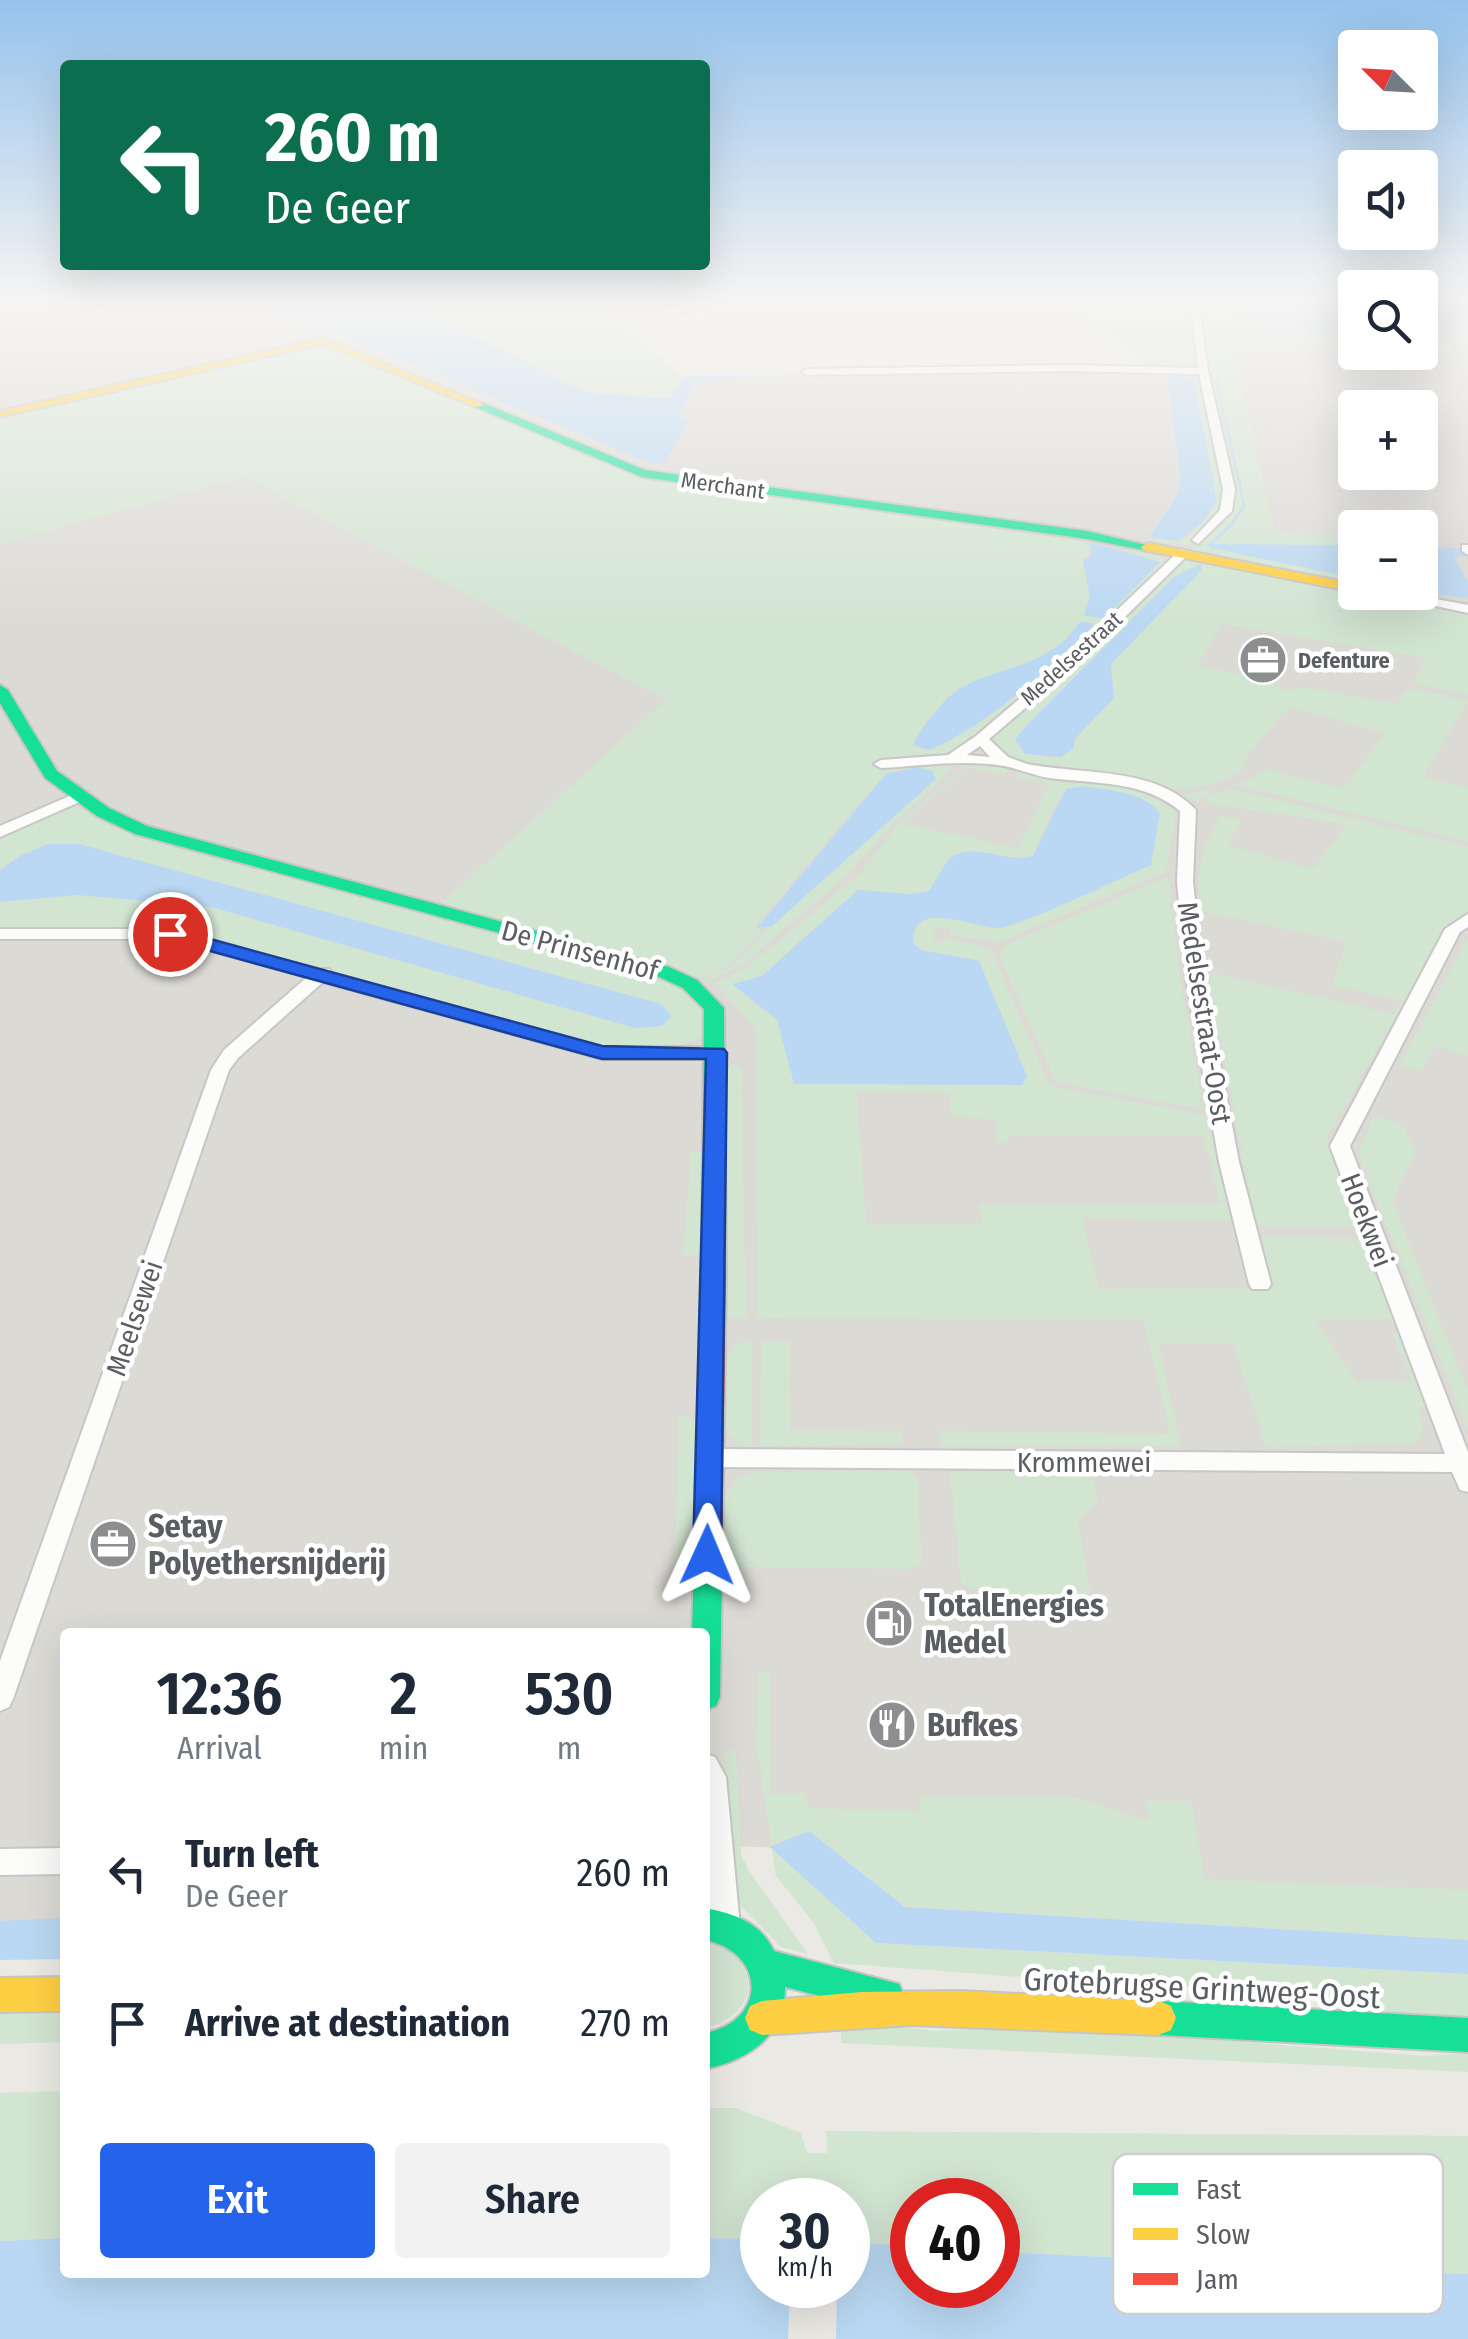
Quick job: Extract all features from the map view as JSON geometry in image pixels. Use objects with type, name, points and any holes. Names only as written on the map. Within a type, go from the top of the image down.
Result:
[{"type":"street","name":"Merchant","points":[[0,414],[34,406]]},
{"type":"street","name":"Merchant","points":[[482,406],[642,473],[1188,549],[1257,569],[1338,585]]},
{"type":"street","name":"Medelsestraat","points":[[952,758],[981,739],[1089,646],[1228,506],[1210,406]]},
{"type":"street","points":[[1438,603],[1468,608]]},
{"type":"street","name":"De Prinsenhof","points":[[0,690],[51,774],[79,797],[156,835],[679,978],[717,1013],[706,1628]]},
{"type":"street","points":[[981,739],[1006,762]]},
{"type":"street","name":"Medelsestraat-Oost","points":[[881,764],[952,758],[1006,762],[1154,789],[1178,800],[1188,810],[1185,882],[1195,978],[1220,1117],[1260,1284]]},
{"type":"street","points":[[0,832],[79,797]]},
{"type":"street","name":"Hoekwei","points":[[1464,1473],[1340,1146],[1453,929],[1468,919]]},
{"type":"street","points":[[0,934],[170,934],[323,973],[602,1053],[716,1053]]},
{"type":"street","name":"Meelsewei","points":[[0,1699],[220,1070],[230,1054],[323,973]]},
{"type":"street","name":"Krommewei","points":[[709,1458],[1464,1473]]},
{"type":"street","points":[[710,1774],[715,1925],[757,1948],[766,1965],[769,2000],[762,2018],[732,2045],[710,2050]]},
{"type":"street","points":[[0,1862],[60,1861]]},
{"type":"street","name":"Grotebrugse Grintweg-Oost","points":[[766,1965],[828,1984],[933,2005]]},
{"type":"street","points":[[0,1995],[60,1994]]},
{"type":"street","name":"Grotebrugse Grintweg-Oost","points":[[762,2018],[825,2010],[933,2005],[1468,2035]]},
{"type":"shaded area","points":[[0,406],[543,406],[615,436],[657,406],[1338,406],[1338,490],[1438,490],[1438,406],[1468,406],[1468,1957],[788,1848],[710,1845],[710,1628],[60,1628],[60,1943],[0,1944]]},
{"type":"green space","points":[[48,406],[467,406],[632,475],[1091,543],[1083,569],[1090,596],[1084,615],[1103,619],[1161,561],[1131,549],[1170,561],[1103,627],[954,752],[956,762],[950,771],[884,833],[848,874],[741,966],[704,982],[701,981],[731,967],[766,930],[935,779],[928,769],[899,768],[858,804],[756,925],[762,930],[728,966],[698,980],[682,970],[440,905],[666,700],[244,477],[0,544],[0,417]],"holes":[[[1079,623],[1094,626],[978,721],[934,748],[926,750],[913,745],[959,688],[1037,660],[1069,636]]]},
{"type":"green space","points":[[1199,406],[1208,406],[1225,491],[1217,515],[1187,545],[1139,539],[1185,539],[1212,512],[1217,501]]},
{"type":"green space","points":[[1213,406],[1245,406],[1276,533],[1338,534],[1338,545],[1208,544],[1211,548],[1338,574],[1338,581],[1191,550],[1229,512]]},
{"type":"green space","points":[[1183,558],[1338,587],[1338,610],[1438,610],[1438,605],[1468,611],[1468,695],[1413,683],[1426,658],[1222,624],[1197,666],[1265,679],[1287,691],[1302,687],[1396,704],[1405,691],[1414,689],[1468,701],[1423,777],[1468,788],[1468,841],[1248,788],[1227,787],[1248,781],[1266,769],[1344,789],[1385,733],[1288,707],[1242,762],[1247,764],[1240,771],[1219,782],[1182,789],[1128,785],[1029,766],[1012,760],[993,742],[996,732]],"holes":[[[1201,565],[1201,570],[1110,665],[1113,698],[1075,739],[1072,749],[1061,757],[1047,758],[1015,739],[1175,576]]]},
{"type":"green space","points":[[969,762],[1010,767],[1005,775],[967,767],[902,824],[1018,848],[1049,784],[1017,777],[1021,769],[1127,788],[1164,804],[1175,814],[1167,871],[999,942],[948,935],[950,929],[937,927],[931,940],[944,943],[947,938],[992,952],[1048,1082],[1054,1087],[1211,1116],[1232,1221],[1082,1218],[1099,1289],[1268,1288],[1253,1235],[1363,1239],[1395,1323],[1387,1319],[1315,1320],[1356,1381],[1411,1382],[1393,1333],[1399,1333],[1426,1407],[1418,1408],[1423,1428],[1413,1444],[1266,1447],[1233,1343],[1158,1343],[1181,1446],[941,1446],[939,1431],[1170,1434],[1144,1320],[757,1318],[756,1029],[715,983],[745,969],[860,874],[900,823]],"holes":[[[1084,786],[1001,929],[934,918],[915,930],[913,943],[921,950],[980,961],[779,1031],[777,1019],[754,1004],[747,994],[761,976],[858,890],[911,894],[929,891],[950,858],[980,853],[1009,859],[1033,856],[1058,803],[1074,788]],[[857,1092],[948,1093],[952,1116],[996,1120],[996,1142],[1008,1142],[1009,1135],[1204,1135],[1221,1204],[980,1204],[982,1224],[866,1224]]]},
{"type":"green space","points":[[1220,789],[1198,802],[1181,796],[1192,793]]},
{"type":"green space","points":[[1234,789],[1468,847],[1468,914],[1448,923],[1327,1138],[1357,1227],[1255,1226],[1208,972],[1394,1014],[1401,1001],[1332,985],[1346,942],[1205,912],[1198,888],[1201,862],[1221,816],[1242,820],[1227,845],[1313,869],[1347,824],[1203,803],[1212,793]]},
{"type":"green space","points":[[74,807],[667,978],[707,1010],[705,1036],[676,1047],[594,1045],[186,931],[0,929],[0,902],[77,895],[208,906],[635,1028],[671,1016],[660,1004],[423,941],[18,857],[0,870],[0,837]]},
{"type":"green space","points":[[1168,877],[1181,983],[1204,1110],[1062,1083],[1054,1078],[999,955],[1006,945]]},
{"type":"green space","points":[[1468,937],[1468,1056],[1436,1046],[1422,1071],[1400,1065]]},
{"type":"green space","points":[[741,1066],[746,1318],[725,1317],[724,1067]]},
{"type":"green space","points":[[1374,1115],[1403,1125],[1415,1153],[1392,1200],[1468,1391],[1468,1430],[1358,1153]]},
{"type":"green space","points":[[691,1151],[703,1153],[702,1255],[683,1256]]},
{"type":"green space","points":[[752,1340],[752,1450],[737,1443],[724,1427],[727,1356],[735,1344]]},
{"type":"green space","points":[[761,1341],[789,1341],[790,1430],[901,1431],[901,1444],[760,1446]]},
{"type":"green space","points":[[679,1414],[697,1422],[697,1565],[674,1578]]},
{"type":"green space","points":[[907,1470],[917,1477],[922,1563],[911,1569],[723,1567],[721,1500],[740,1477],[761,1472]]},
{"type":"green space","points":[[1087,1471],[1092,1476],[1098,1502],[1078,1520],[1090,1595],[1005,1596],[973,1589],[961,1582],[950,1473]]},
{"type":"green space","points":[[759,1671],[770,1673],[771,1795],[805,1793],[808,1808],[920,1811],[919,1795],[1078,1798],[1149,1821],[1145,1801],[1191,1801],[1205,1879],[1468,1890],[1468,1940],[905,1907],[810,1831],[772,1846],[756,1741]]},
{"type":"green space","points":[[724,1750],[736,1751],[741,1854],[808,1954],[781,1947],[733,1898],[732,1827]]},
{"type":"green space","points":[[772,1847],[876,1943],[1468,1974],[1468,2021],[1408,2018],[1326,1993],[1130,1985],[834,1963],[813,1922],[776,1876]]},
{"type":"green space","points":[[710,1939],[730,1945],[746,1971],[749,1985],[744,2003],[723,2022],[710,2026]]},
{"type":"green space","points":[[60,2011],[60,2042],[0,2044],[0,2013]]},
{"type":"green space","points":[[841,2019],[936,2031],[1028,2026],[1427,2056],[1468,2053],[1468,2072],[841,2043]]},
{"type":"green space","points":[[60,2091],[60,2238],[0,2241],[0,2093]]},
{"type":"green space","points":[[710,2108],[736,2108],[801,2133],[807,2153],[827,2153],[826,2131],[1468,2136],[1468,2274],[1443,2273],[1443,2154],[1113,2154],[1113,2257],[1020,2253],[1020,2178],[890,2178],[890,2245],[870,2243],[870,2178],[740,2178],[740,2239],[710,2238]]},
{"type":"water","points":[[513,406],[683,406],[678,416],[688,420],[665,463],[653,464]]},
{"type":"water","points":[[1171,406],[1199,406],[1217,501],[1203,522],[1178,541],[1149,537],[1178,494],[1181,480]]},
{"type":"water","points":[[1087,544],[1161,562],[1103,619],[1084,615],[1090,596],[1083,560],[1090,557],[1091,547]]},
{"type":"water","points":[[1208,544],[1338,545],[1338,574],[1211,548]]},
{"type":"water","points":[[1438,547],[1468,549],[1468,556],[1454,557],[1468,582],[1468,598],[1438,594]]},
{"type":"water","points":[[1201,564],[1202,570],[1111,664],[1114,698],[1075,739],[1073,749],[1061,757],[1025,754],[1015,739],[1028,724],[1175,576]]},
{"type":"water","points":[[1079,623],[1094,625],[996,711],[929,750],[913,745],[935,712],[957,690],[1041,656],[1068,637]]},
{"type":"water","points":[[917,767],[932,771],[936,779],[772,926],[757,928],[886,774]]},
{"type":"water","points":[[1084,786],[1136,796],[1160,814],[1151,865],[1009,926],[998,928],[932,918],[915,929],[913,943],[921,950],[979,961],[1027,1076],[1022,1085],[794,1084],[777,1019],[732,984],[762,976],[858,890],[911,894],[929,891],[949,860],[961,853],[1033,856],[1066,789]]},
{"type":"water","points":[[48,844],[79,844],[661,1004],[672,1016],[662,1026],[635,1028],[208,906],[77,895],[0,902],[0,870]]},
{"type":"water","points":[[809,1831],[905,1907],[1468,1940],[1468,1974],[876,1943],[770,1847]]},
{"type":"water","points":[[60,1918],[60,1959],[0,1960],[0,1921]]},
{"type":"water","points":[[60,2238],[60,2278],[710,2278],[710,2238],[740,2239],[740,2308],[870,2308],[870,2243],[890,2245],[890,2308],[1020,2308],[1020,2253],[1113,2257],[1113,2314],[1443,2314],[1443,2273],[1468,2274],[1468,2339],[0,2339],[0,2241]]},
{"type":"pier","points":[[789,2308],[837,2308],[836,2339],[788,2339]]},
{"type":"waterway","points":[[1211,544],[1233,523],[1244,505],[1222,406]]},
{"type":"traffic: fast","points":[[482,406],[642,473],[1087,535],[1148,547]]},
{"type":"traffic: fast","points":[[0,690],[51,774],[103,812],[141,830],[662,971],[690,984],[714,1008],[714,1271]]},
{"type":"traffic: fast","points":[[707,1628],[708,1565]]},
{"type":"traffic: fast","points":[[710,1925],[736,1932],[748,1941],[768,1980],[768,1995],[759,2023],[739,2041],[710,2050]]},
{"type":"traffic: fast","points":[[766,1965],[827,1984],[887,1996]]},
{"type":"traffic: fast","points":[[1159,2018],[1468,2035]]},
{"type":"traffic: slow","points":[[0,414],[35,406]]},
{"type":"traffic: slow","points":[[1148,547],[1338,585]]},
{"type":"traffic: slow","points":[[0,1995],[60,1994]]},
{"type":"traffic: slow","points":[[762,2018],[911,2008],[1159,2018]]},
{"type":"traffic: jam","points":[[708,1565],[714,1271]]},
{"type":"place","name":"Defenture","points":[[1263,660]]},
{"type":"place","name":"Setay Polyethersnijderij","points":[[113,1544]]},
{"type":"place","name":"TotalEnergies Medel","points":[[889,1623]]},
{"type":"place","name":"Bufkes","points":[[892,1725]]},
{"type":"route","points":[[170,934],[200,939],[602,1053],[716,1053],[707,1555]]}]
